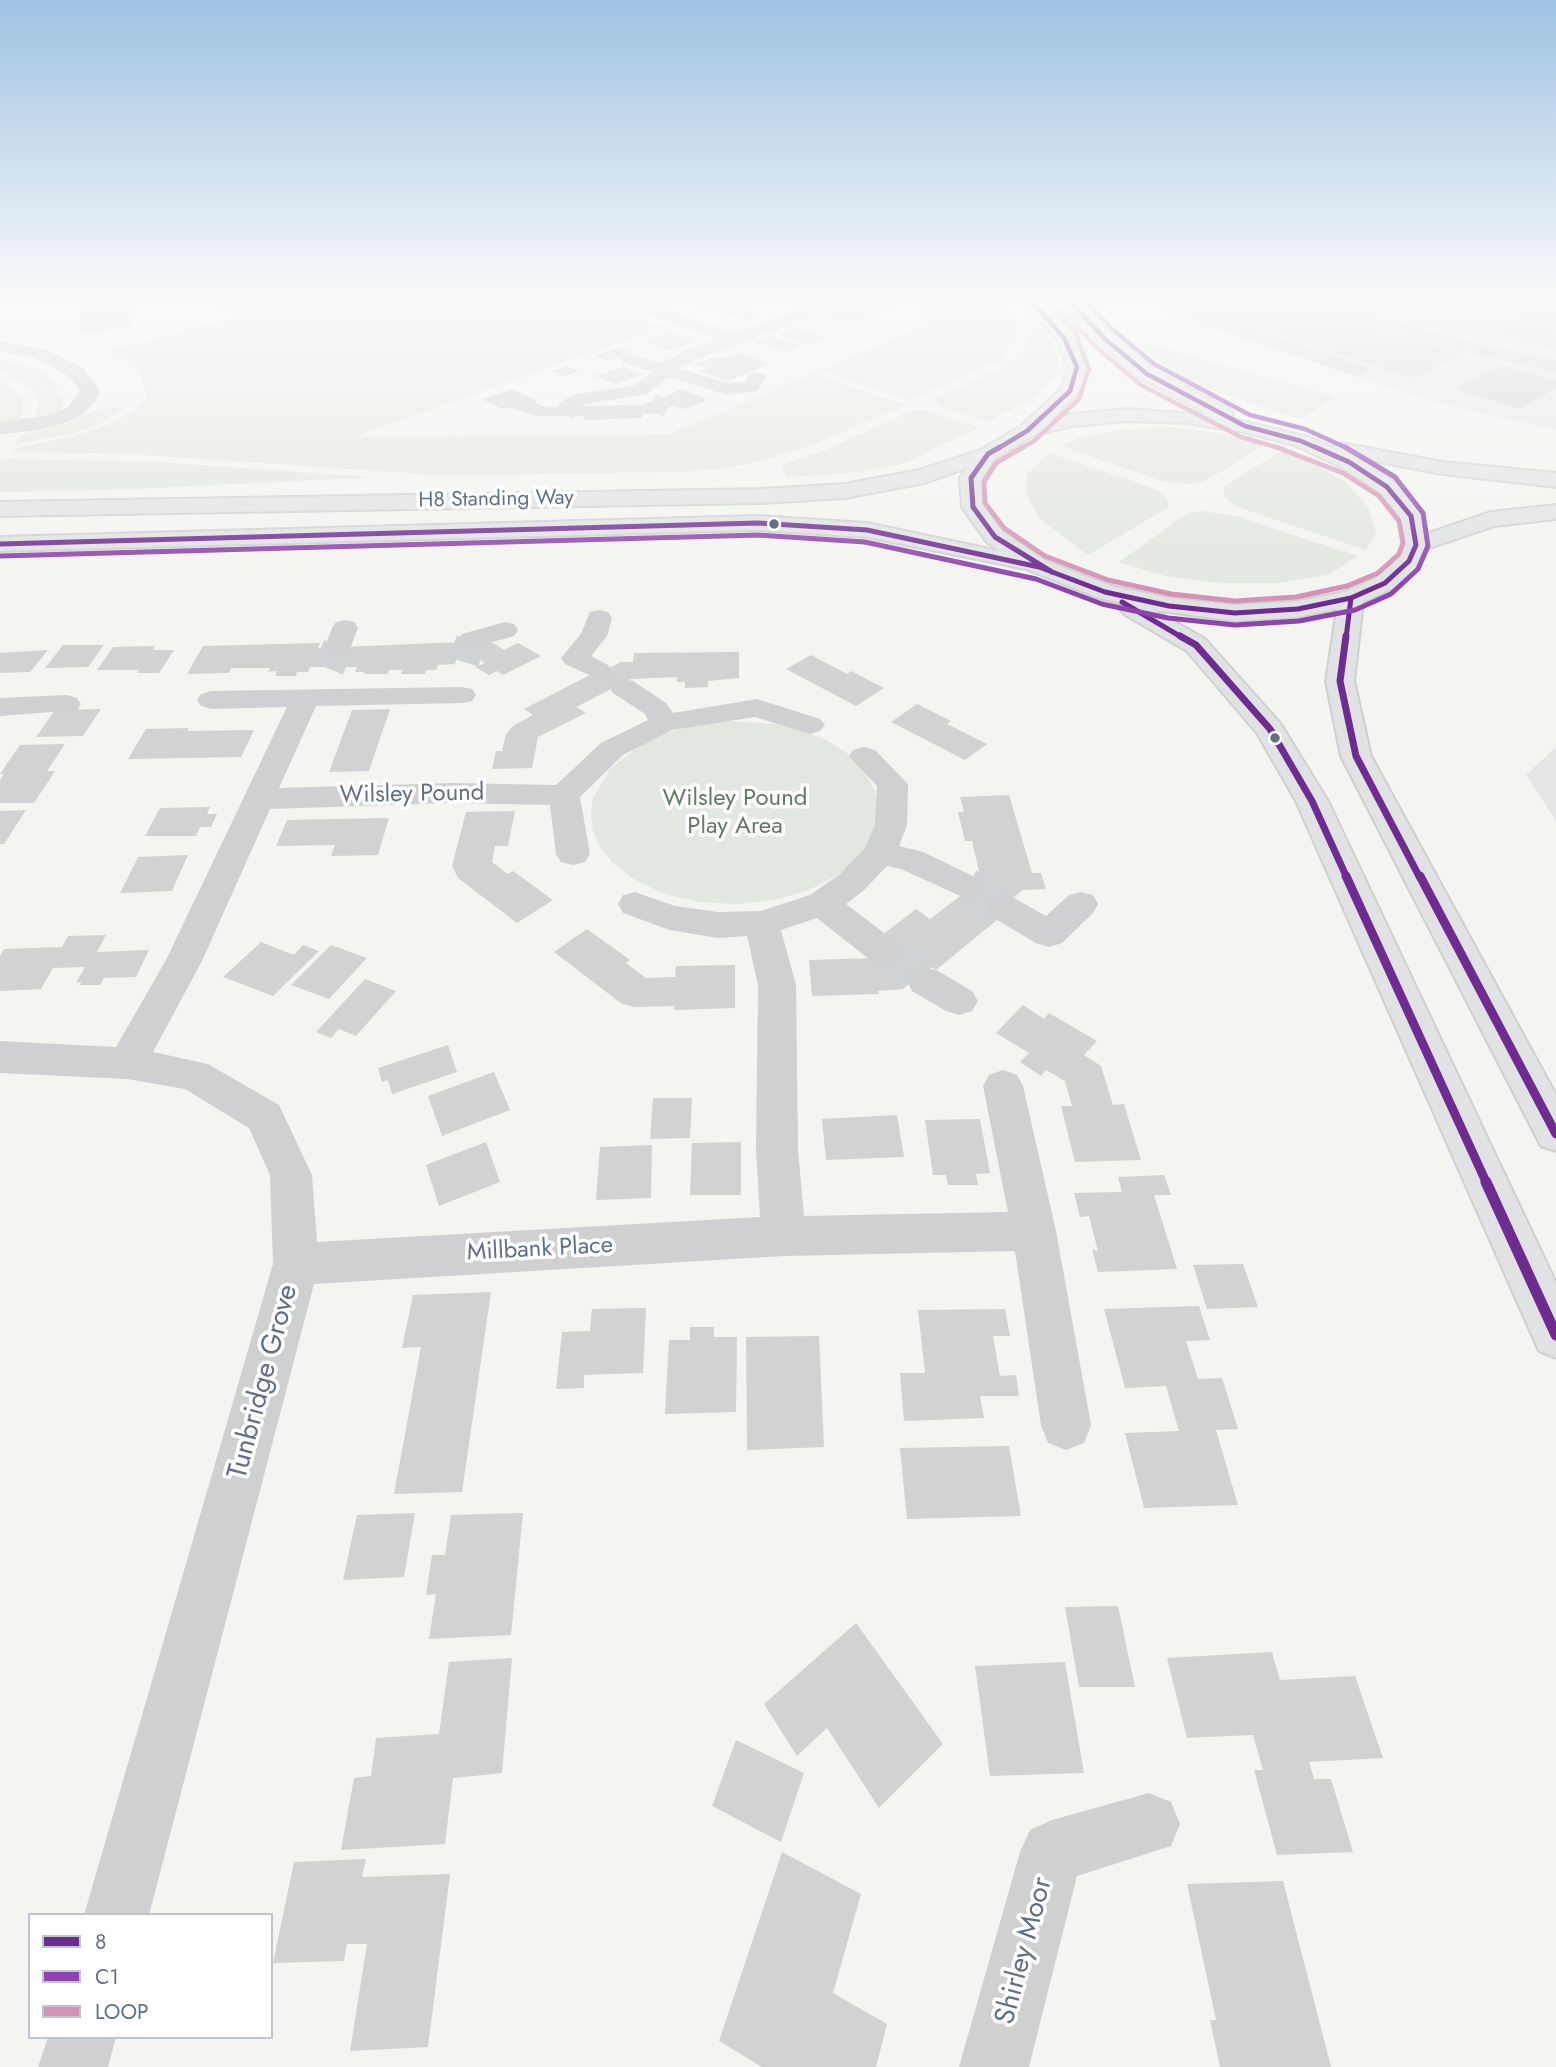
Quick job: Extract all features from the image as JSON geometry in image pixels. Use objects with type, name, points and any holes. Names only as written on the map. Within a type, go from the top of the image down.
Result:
[{"type":"highway","points":[[1027,432],[1064,396]]},
{"type":"highway","points":[[1189,396],[1245,426]]},
{"type":"highway","points":[[1027,432],[1073,420],[1127,415],[1186,417],[1245,426],[1301,441],[1443,468],[1556,480]]},
{"type":"highway","name":"H8 Standing Way","points":[[0,509],[761,496],[845,491],[924,476],[989,452],[1027,432]]},
{"type":"highway","points":[[1301,441],[1349,462],[1388,487],[1411,516],[1413,553]]},
{"type":"highway","points":[[989,452],[971,478],[973,507],[995,537],[1039,567],[1105,592],[1168,606],[1236,612],[1298,610],[1351,598],[1385,583],[1413,553],[1491,519],[1556,512]]},
{"type":"highway","name":"H8 Standing Way","points":[[0,544],[758,523],[867,530],[1039,567]]},
{"type":"highway","points":[[1105,592],[1196,645],[1270,729],[1312,801],[1556,1335]]},
{"type":"highway","points":[[1351,598],[1340,681],[1356,755],[1556,1133]]},
{"type":"street","points":[[0,428],[58,419],[75,411],[88,396]]},
{"type":"street","points":[[568,406],[580,399],[598,396]]},
{"type":"street","points":[[598,671],[575,658],[594,636],[599,618]]},
{"type":"street","points":[[471,640],[505,630]]},
{"type":"street","points":[[127,1063],[184,961],[259,799],[337,648]]},
{"type":"street","points":[[623,687],[656,709],[664,723]]},
{"type":"street","points":[[211,699],[310,698],[459,688]]},
{"type":"street","points":[[0,706],[67,704]]},
{"type":"street","points":[[573,855],[564,795],[612,750],[664,723],[757,708],[810,725]]},
{"type":"street","points":[[635,904],[670,918],[718,925],[762,923],[822,904],[852,882],[880,853],[891,825],[892,784],[864,756]]},
{"type":"street","name":"Wilsley Pound","points":[[259,799],[451,793],[564,795]]},
{"type":"street","points":[[880,853],[911,860],[967,887]]},
{"type":"street","points":[[822,904],[883,951]]},
{"type":"street","points":[[1002,907],[1049,934],[1081,904]]},
{"type":"street","points":[[762,923],[777,985],[777,1150],[784,1236]]},
{"type":"street","points":[[925,981],[958,1001]]},
{"type":"street","name":"Tunbridge Grove","points":[[0,1057],[127,1063],[194,1075],[264,1117],[291,1175],[296,1264],[117,1913]]},
{"type":"street","points":[[1003,1086],[1034,1231],[1066,1425]]},
{"type":"street","name":"Millbank Place","points":[[296,1264],[784,1236],[1034,1231]]},
{"type":"street","name":"Shirley Moor","points":[[995,2067],[1052,1852],[1149,1824]]},
{"type":"street","points":[[73,2067],[81,2039]]},
{"type":"shaded area","points":[[1416,396],[1556,396],[1556,430]]},
{"type":"shaded area","points":[[1556,747],[1556,821],[1526,775]]},
{"type":"green space","points":[[0,396],[23,398],[23,411],[16,423],[0,421]]},
{"type":"green space","points":[[35,396],[61,396],[63,400],[60,411],[33,422],[38,404]]},
{"type":"green space","points":[[147,396],[468,396],[353,437],[667,435],[759,396],[879,396],[905,405],[813,445],[760,461],[719,469],[676,472],[438,475],[130,454],[12,452],[16,448],[85,433],[110,424],[139,407]]},
{"type":"green space","points":[[896,396],[919,396],[909,401]]},
{"type":"green space","points":[[1036,396],[987,422],[941,407],[936,398]]},
{"type":"green space","points":[[1232,396],[1337,397],[1300,419]]},
{"type":"green space","points":[[126,407],[101,423],[72,434],[14,444],[22,434],[60,426],[98,409]]},
{"type":"green space","points":[[926,410],[979,427],[906,463],[859,472],[787,477],[782,465],[826,450],[910,411]]},
{"type":"green space","points":[[1170,427],[1219,433],[1267,444],[1205,481],[1192,484],[1161,481],[1061,446],[1081,437],[1121,430]]},
{"type":"green space","points":[[1281,451],[1310,462],[1343,480],[1369,508],[1376,533],[1366,550],[1249,511],[1233,504],[1224,496],[1225,486]]},
{"type":"green space","points":[[1049,453],[1148,486],[1162,493],[1169,507],[1088,555],[1041,520],[1029,501],[1025,486],[1028,473]]},
{"type":"green space","points":[[0,460],[154,462],[372,477],[136,489],[0,492]]},
{"type":"green space","points":[[1204,511],[1239,517],[1358,556],[1330,574],[1279,583],[1221,583],[1165,576],[1119,562],[1188,513]]},
{"type":"green space","name":"Wilsley Pound Play Area","points":[[728,721],[775,724],[797,729],[824,739],[847,753],[864,771],[875,791],[879,813],[874,835],[860,856],[838,875],[809,890],[774,900],[737,904],[700,902],[665,894],[635,880],[612,862],[600,847],[593,831],[593,798],[611,768],[642,744],[661,735],[682,728]]},
{"type":"building","points":[[490,396],[528,396],[545,407],[643,405],[664,396],[700,396],[708,400],[684,409],[673,406],[651,414],[642,414],[642,418],[583,420],[584,416],[536,416],[508,407],[502,409],[482,399]]},
{"type":"building","points":[[1479,396],[1541,396],[1520,409]]},
{"type":"building","points":[[320,643],[318,648],[493,643],[504,650],[518,643],[541,656],[503,675],[497,671],[489,675],[475,667],[485,663],[477,658],[457,658],[455,664],[438,665],[436,670],[426,670],[425,674],[401,674],[402,670],[389,670],[388,674],[364,674],[365,672],[355,672],[357,667],[310,667],[308,672],[297,672],[296,676],[275,676],[277,671],[268,672],[270,668],[231,668],[229,673],[187,674],[203,646]]},
{"type":"building","points":[[63,645],[104,645],[88,667],[45,668]]},
{"type":"building","points":[[155,646],[153,650],[174,650],[159,673],[97,670],[113,647]]},
{"type":"building","points":[[48,650],[30,672],[0,673],[0,653]]},
{"type":"building","points":[[739,652],[739,678],[708,681],[708,687],[685,688],[685,682],[677,682],[677,677],[631,679],[576,707],[586,713],[538,737],[532,768],[492,769],[496,751],[502,751],[506,734],[513,726],[533,715],[524,709],[592,674],[594,676],[621,662],[633,662],[634,653]]},
{"type":"building","points":[[811,655],[847,674],[851,671],[884,688],[856,706],[786,669]]},
{"type":"building","points":[[917,704],[951,721],[947,724],[987,744],[965,760],[891,722]]},
{"type":"building","points":[[101,709],[83,736],[36,737],[55,710]]},
{"type":"building","points":[[390,709],[369,771],[329,772],[352,710]]},
{"type":"building","points":[[189,728],[187,731],[254,730],[241,757],[128,759],[146,729]]},
{"type":"building","points":[[65,744],[47,771],[55,771],[34,803],[0,803],[0,780],[4,774],[0,774],[20,745]]},
{"type":"building","points":[[1009,795],[1032,873],[1041,873],[1046,889],[1023,890],[996,911],[1003,915],[936,970],[931,967],[903,989],[878,991],[879,994],[812,996],[809,960],[876,958],[877,963],[893,950],[877,939],[916,909],[930,919],[981,880],[972,841],[965,841],[958,812],[964,812],[960,797]]},
{"type":"building","points":[[210,807],[207,814],[217,814],[211,827],[200,827],[196,836],[145,836],[160,808]]},
{"type":"building","points":[[26,810],[4,844],[0,844],[0,811]]},
{"type":"building","points":[[515,811],[508,846],[495,846],[492,862],[508,874],[513,871],[553,900],[517,923],[458,878],[452,866],[466,812]]},
{"type":"building","points":[[389,818],[378,855],[331,856],[335,845],[276,846],[287,820]]},
{"type":"building","points":[[188,855],[172,891],[120,893],[138,857]]},
{"type":"building","points":[[587,929],[630,960],[626,963],[646,978],[675,977],[676,966],[735,965],[735,1008],[674,1010],[674,1006],[635,1007],[622,1004],[554,952]]},
{"type":"building","points":[[106,935],[97,952],[149,950],[136,977],[104,978],[100,985],[79,985],[82,981],[76,983],[85,967],[53,968],[41,989],[0,991],[0,956],[4,949],[62,947],[68,936]]},
{"type":"building","points":[[261,942],[294,955],[303,945],[319,951],[273,996],[223,977]]},
{"type":"building","points":[[331,945],[367,958],[329,999],[291,985]]},
{"type":"building","points":[[365,979],[396,991],[356,1036],[339,1029],[331,1038],[316,1032]]},
{"type":"building","points":[[1023,1005],[1044,1019],[1049,1013],[1097,1041],[1084,1055],[1101,1066],[1113,1105],[1124,1104],[1141,1160],[1075,1162],[1061,1106],[1072,1106],[1065,1081],[1046,1070],[1041,1076],[1020,1062],[1029,1053],[996,1033]]},
{"type":"building","points":[[448,1045],[457,1072],[392,1094],[388,1080],[382,1082],[378,1068]]},
{"type":"building","points":[[494,1072],[510,1110],[442,1136],[428,1096]]},
{"type":"building","points":[[653,1098],[692,1098],[690,1138],[650,1139]]},
{"type":"building","points":[[897,1115],[904,1157],[826,1160],[822,1119]]},
{"type":"building","points":[[980,1119],[990,1173],[976,1174],[978,1185],[948,1185],[946,1175],[933,1175],[925,1120]]},
{"type":"building","points":[[486,1142],[500,1182],[439,1206],[426,1165]]},
{"type":"building","points":[[741,1142],[741,1195],[690,1195],[692,1143]]},
{"type":"building","points":[[652,1145],[651,1198],[596,1200],[600,1147]]},
{"type":"building","points":[[1164,1175],[1171,1195],[1154,1195],[1177,1269],[1098,1272],[1092,1249],[1098,1251],[1089,1216],[1080,1217],[1074,1193],[1122,1192],[1118,1177]]},
{"type":"building","points":[[1243,1264],[1258,1307],[1207,1309],[1193,1265]]},
{"type":"building","points":[[491,1292],[462,1492],[394,1494],[421,1347],[402,1348],[413,1295]]},
{"type":"building","points":[[1199,1306],[1210,1340],[1186,1341],[1198,1379],[1222,1378],[1238,1429],[1216,1430],[1238,1505],[1144,1508],[1125,1433],[1179,1431],[1166,1386],[1125,1388],[1104,1309]]},
{"type":"building","points":[[646,1308],[643,1373],[584,1375],[584,1388],[556,1389],[562,1332],[590,1331],[592,1309]]},
{"type":"building","points":[[1005,1309],[1010,1336],[993,1336],[1000,1376],[1016,1375],[1019,1396],[980,1396],[984,1418],[904,1421],[900,1373],[925,1373],[918,1310]]},
{"type":"building","points":[[690,1327],[714,1327],[714,1337],[737,1337],[736,1412],[665,1414],[669,1340],[690,1340]]},
{"type":"building","points":[[819,1336],[824,1447],[747,1450],[746,1337]]},
{"type":"building","points":[[1009,1446],[1021,1516],[907,1519],[900,1448]]},
{"type":"building","points":[[415,1513],[404,1577],[343,1580],[357,1515]]},
{"type":"building","points":[[523,1513],[511,1635],[429,1639],[436,1594],[426,1595],[432,1555],[445,1555],[451,1515]]},
{"type":"building","points":[[1118,1606],[1135,1687],[1079,1687],[1065,1607]]},
{"type":"building","points":[[856,1623],[943,1744],[879,1808],[827,1728],[797,1756],[764,1704]]},
{"type":"building","points":[[1272,1652],[1280,1680],[1355,1676],[1383,1758],[1309,1762],[1314,1779],[1331,1779],[1353,1852],[1277,1855],[1254,1770],[1263,1770],[1253,1735],[1187,1738],[1167,1658]]},
{"type":"building","points":[[512,1658],[502,1773],[453,1778],[445,1844],[341,1850],[354,1778],[371,1776],[376,1738],[439,1734],[449,1662]]},
{"type":"building","points":[[1065,1662],[1084,1773],[990,1776],[975,1666]]},
{"type":"building","points":[[736,1740],[804,1773],[781,1842],[712,1806]]},
{"type":"building","points":[[782,1852],[861,1894],[833,1993],[887,2024],[876,2067],[762,2067],[719,2041]]},
{"type":"building","points":[[366,1859],[362,1877],[450,1874],[428,2047],[350,2051],[367,1944],[347,1944],[344,1961],[273,1963],[294,1862]]},
{"type":"building","points":[[1283,1881],[1331,2067],[1220,2067],[1210,2020],[1216,2020],[1187,1884]]},
{"type":"tunnel","points":[[652,402],[667,409]]},
{"type":"tunnel","points":[[565,416],[568,406]]},
{"type":"tunnel","points":[[464,662],[471,640]]},
{"type":"tunnel","points":[[329,669],[338,646]]},
{"type":"tunnel","points":[[967,887],[1002,907]]},
{"type":"tunnel","points":[[883,951],[925,981]]},
{"type":"transit line","name":"8","points":[[1052,572],[995,537],[973,507],[971,478],[988,454],[1027,431],[1064,396]]},
{"type":"transit line","name":"LOOP","points":[[1080,396],[1034,441],[996,463],[984,482],[985,503],[1004,528],[1045,556],[1108,580],[1171,594],[1235,601],[1296,597],[1347,586],[1378,573],[1399,554],[1403,543],[1399,521],[1379,496],[1343,473],[1297,453],[1241,437],[1163,396]]},
{"type":"transit line","name":"8","points":[[0,544],[758,523],[867,530],[1039,567],[1105,592],[1169,606],[1235,613],[1298,609],[1351,598],[1385,583],[1409,561],[1416,545],[1411,516],[1387,487],[1349,462],[1301,441],[1245,426],[1189,396]]},
{"type":"transit line","name":"C1","points":[[0,556],[758,535],[865,542],[1036,579],[1102,604],[1168,618],[1235,625],[1299,621],[1355,610],[1391,594],[1418,569],[1428,546],[1423,513],[1395,477],[1354,451],[1305,429],[1250,415],[1215,396]]},
{"type":"transit line","name":"8","points":[[1351,598],[1340,681],[1356,756],[1556,1134]]},
{"type":"transit line","name":"8","points":[[1122,602],[1196,645],[1270,729],[1312,801],[1556,1335]]}]
